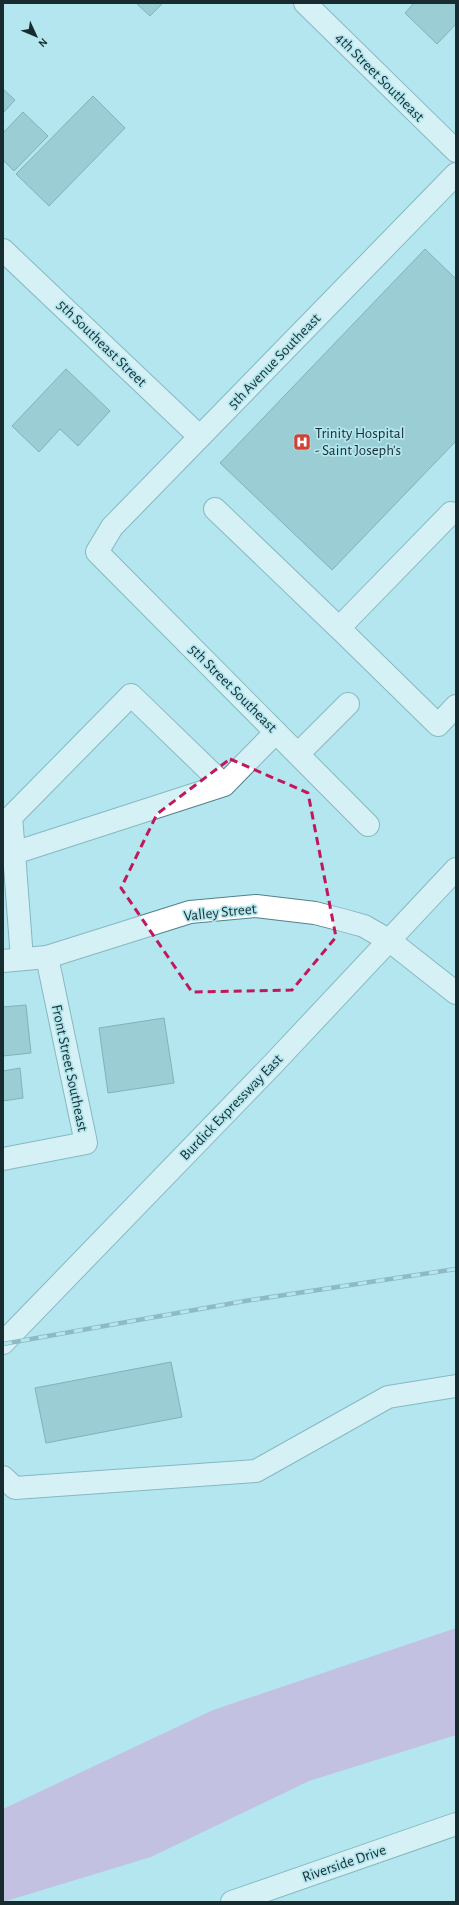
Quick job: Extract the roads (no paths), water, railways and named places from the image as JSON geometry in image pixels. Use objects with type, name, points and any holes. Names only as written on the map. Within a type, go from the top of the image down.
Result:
[{"type":"street","name":"4th Street Southeast","points":[[305,3],[456,151]]},
{"type":"street","name":"5th Avenue Southeast","points":[[97,552],[112,527],[456,174]]},
{"type":"street","name":"5th Southeast Street","points":[[3,250],[200,437]]},
{"type":"street","points":[[215,508],[438,724],[456,706]]},
{"type":"street","points":[[339,628],[451,513]]},
{"type":"street","name":"5th Street Southeast","points":[[97,552],[368,825]]},
{"type":"street","points":[[13,960],[14,853],[11,817],[131,695],[224,785]]},
{"type":"street","points":[[298,754],[348,704]]},
{"type":"street","points":[[14,853],[224,785],[276,732]]},
{"type":"street","name":"Burdick Expressway East","points":[[3,1343],[274,1063],[456,869]]},
{"type":"street","name":"Valley Street","points":[[13,960],[48,957],[190,912],[256,906],[315,913],[346,921],[364,926],[390,941]]},
{"type":"street","points":[[390,941],[456,993]]},
{"type":"street","name":"Front Street Southeast","points":[[3,1159],[86,1144],[48,957]]},
{"type":"street","points":[[7,1488],[256,1471],[388,1397],[456,1386]]},
{"type":"street","name":"Riverside Drive","points":[[235,1901],[456,1824]]},
{"type":"railway","points":[[3,1344],[245,1301],[456,1269]]},
{"type":"place","name":"Trinity Hospital - Saint Joseph's","points":[[302,442]]}]
